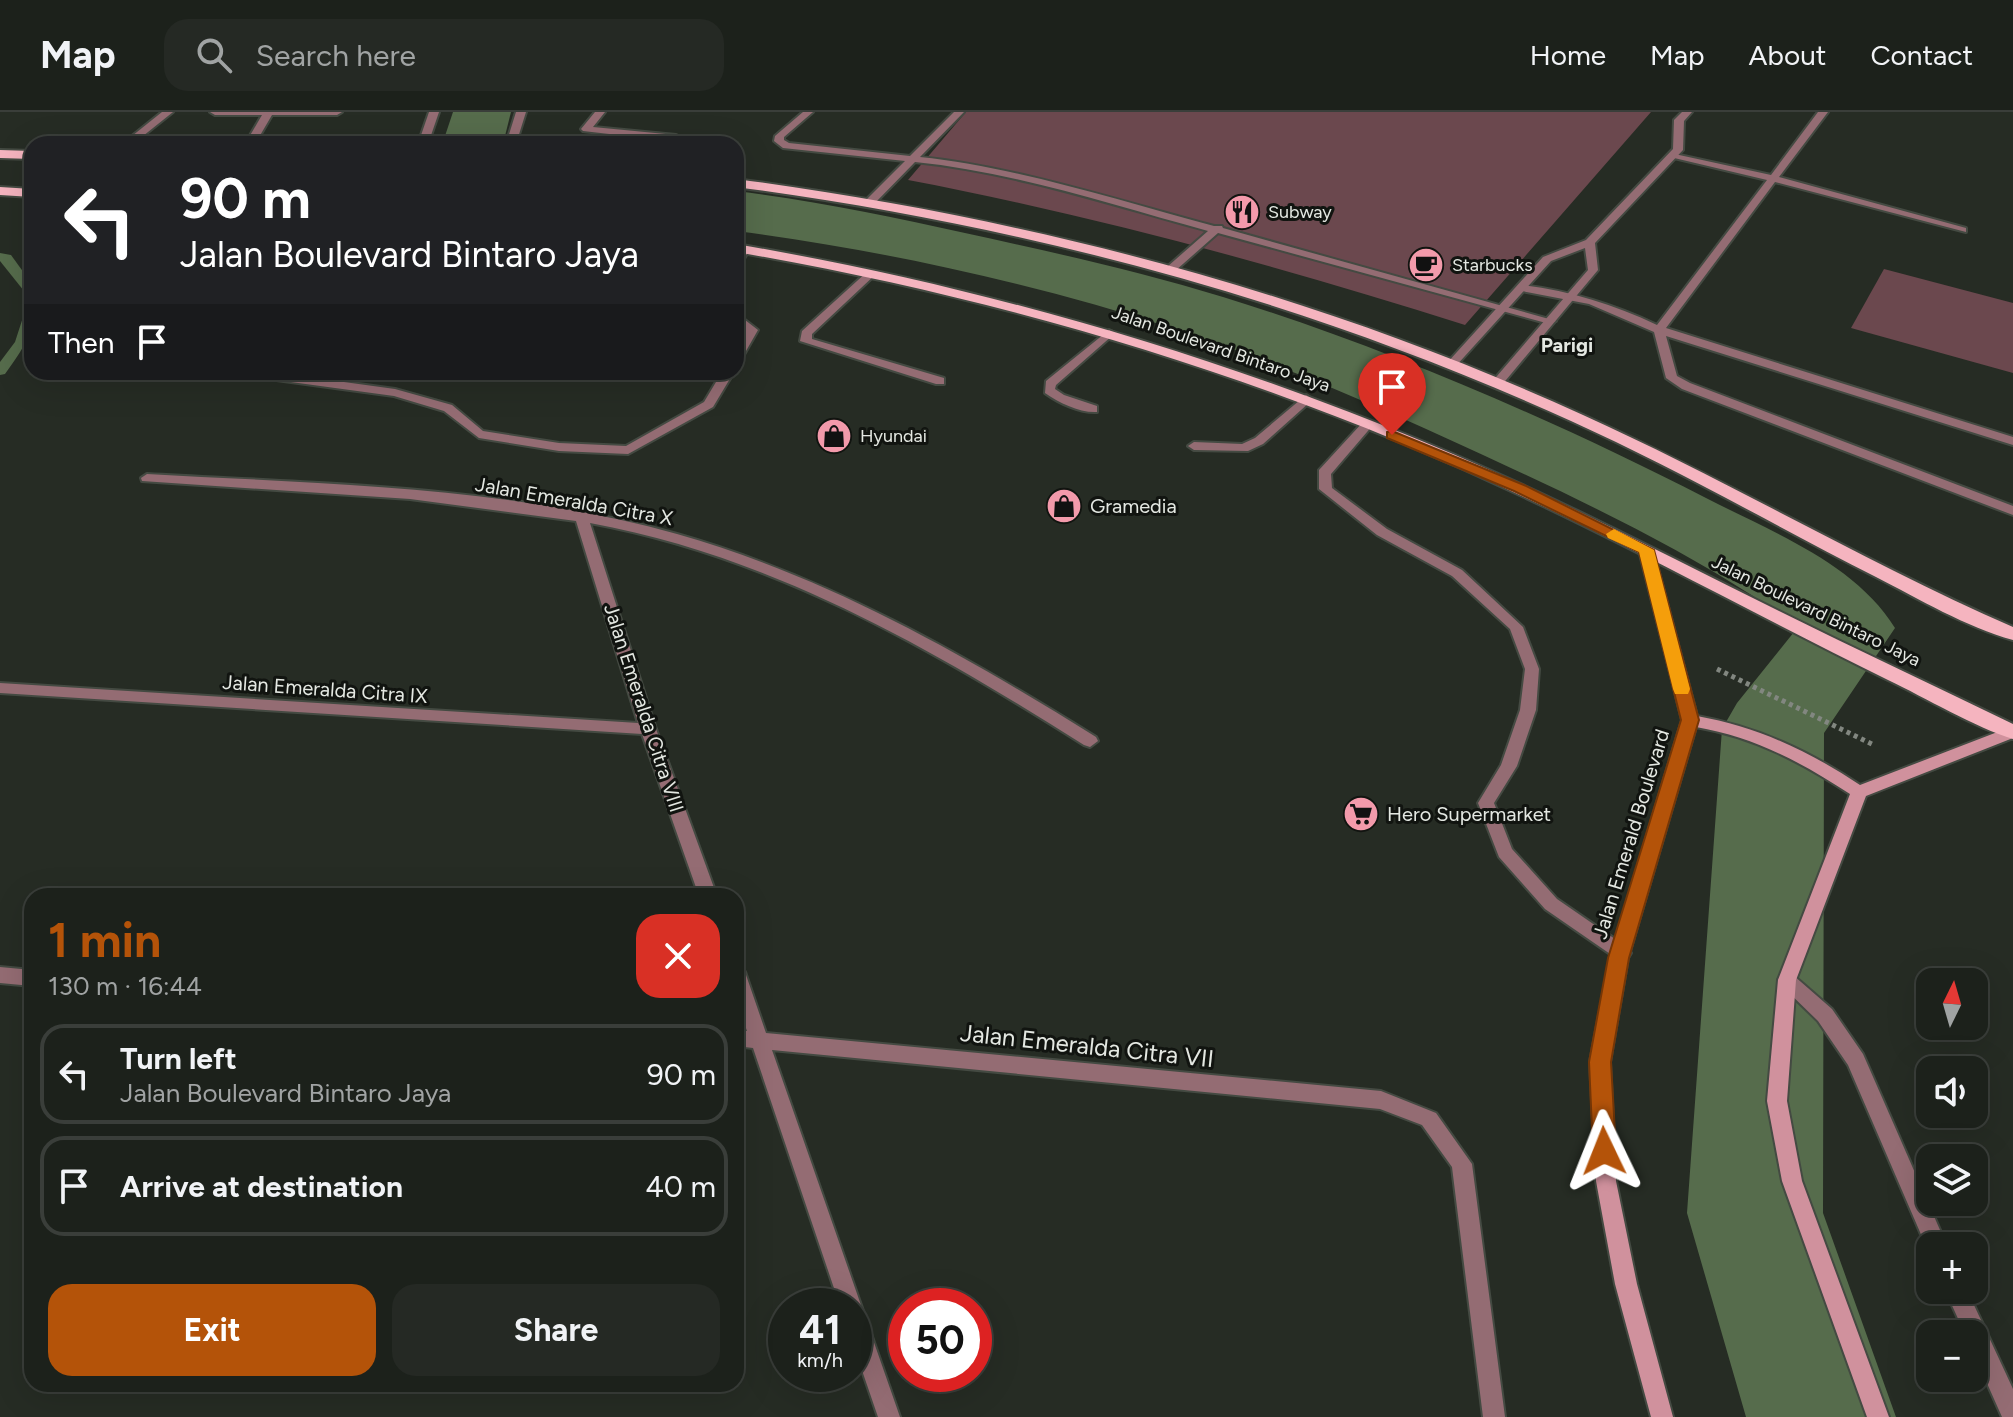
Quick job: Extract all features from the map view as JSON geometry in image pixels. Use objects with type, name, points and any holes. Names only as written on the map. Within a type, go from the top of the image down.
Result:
[{"type":"main road","points":[[0,154],[24,155]]},
{"type":"main road","points":[[744,184],[870,202],[1070,242],[1171,269],[1381,338],[1497,383],[1692,473],[1813,537],[2009,632]]},
{"type":"main road","points":[[0,191],[24,192]]},
{"type":"main road","name":"Jalan Boulevard Bintaro Jaya","points":[[744,254],[872,273],[990,300],[1109,333],[1306,399],[1519,488],[2013,732]]},
{"type":"main road","name":"Jalan Emerald Boulevard","points":[[1646,550],[1690,720],[1622,953],[1600,1062],[1606,1181],[1626,1284],[1662,1417]]},
{"type":"main road","points":[[1690,720],[1756,734],[1795,750],[1859,792]]},
{"type":"main road","points":[[1878,1417],[1792,1181],[1777,1101],[1787,980],[1859,792],[2013,732]]},
{"type":"street","points":[[137,136],[168,112]]},
{"type":"street","points":[[215,112],[337,112]]},
{"type":"street","points":[[426,136],[434,112]]},
{"type":"street","points":[[514,136],[521,112]]},
{"type":"street","points":[[600,112],[586,129],[656,136]]},
{"type":"street","points":[[808,112],[780,136],[779,141],[786,146],[942,162],[1063,188],[1505,306],[1550,321]]},
{"type":"street","points":[[870,202],[959,112]]},
{"type":"street","points":[[1451,365],[1547,259],[1590,242],[1678,150],[1679,120],[1687,112]]},
{"type":"street","points":[[1659,330],[1823,112]]},
{"type":"street","points":[[255,136],[268,113]]},
{"type":"street","points":[[1673,155],[1773,178],[1962,230]]},
{"type":"street","points":[[1171,269],[1218,228]]},
{"type":"street","points":[[1497,383],[1593,270],[1590,242]]},
{"type":"street","points":[[872,273],[806,333],[806,341],[940,381]]},
{"type":"street","points":[[1522,288],[1574,294],[1605,304],[1659,330],[2013,441]]},
{"type":"street","points":[[744,323],[752,330],[744,344]]},
{"type":"street","points":[[1659,330],[1672,378],[1686,386],[2013,511]]},
{"type":"street","points":[[1093,409],[1060,398],[1049,390],[1050,384],[1109,333]]},
{"type":"street","points":[[298,380],[409,397],[448,408],[479,434],[559,447],[628,450],[709,404],[723,380]]},
{"type":"street","points":[[1194,446],[1244,448],[1259,441],[1306,399]]},
{"type":"street","points":[[1367,425],[1324,473],[1326,489],[1382,532],[1457,573],[1516,627],[1532,669],[1528,710],[1509,766],[1486,803],[1505,852],[1551,904],[1622,953]]},
{"type":"street","name":"Jalan Emeralda Citra X","points":[[147,478],[434,497],[582,518],[672,537],[800,582],[982,673],[1090,741]]},
{"type":"street","name":"Jalan Emeralda Citra VIII","points":[[582,518],[648,729],[705,888]]},
{"type":"street","name":"Jalan Emeralda Citra IX","points":[[0,688],[648,729]]},
{"type":"street","points":[[0,975],[24,977]]},
{"type":"street","points":[[1787,980],[1825,1015],[1856,1060],[1930,1232]]},
{"type":"street","points":[[744,994],[845,1288]]},
{"type":"street","name":"Jalan Emeralda Citra VII","points":[[744,1039],[1381,1100],[1429,1119],[1462,1164],[1494,1417]]},
{"type":"street","points":[[1962,1304],[2013,1415]]},
{"type":"street","points":[[872,1367],[889,1417]]},
{"type":"path","points":[[1736,678],[1845,731]]},
{"type":"shaded area","points":[[966,112],[1651,112],[1465,325],[1189,244],[908,180]]},
{"type":"shaded area","points":[[1884,269],[2013,303],[2013,373],[1851,328]]},
{"type":"waterway","points":[[475,136],[482,112]]},
{"type":"waterway","points":[[744,212],[823,222],[1077,278],[1199,313],[1332,361],[1451,410],[1618,486],[1787,577],[1848,628],[1773,729],[1755,1213],[1821,1417]]},
{"type":"waterway","points":[[0,257],[7,258],[24,282]]},
{"type":"waterway","points":[[0,371],[24,333]]},
{"type":"slow traffic","points":[[1614,534],[1646,550],[1682,689]]},
{"type":"place","name":"Subway","points":[[1242,212]]},
{"type":"place","name":"Starbucks","points":[[1426,265]]},
{"type":"place","name":"Hyundai","points":[[834,436]]},
{"type":"place","name":"Gramedia","points":[[1064,506]]},
{"type":"place","name":"Hero Supermarket","points":[[1361,814]]},
{"type":"district","name":"Parigi","points":[[1567,345]]},
{"type":"route","points":[[1392,435],[1519,488],[1646,550],[1690,720],[1619,958],[1600,1062],[1604,1151]]}]
